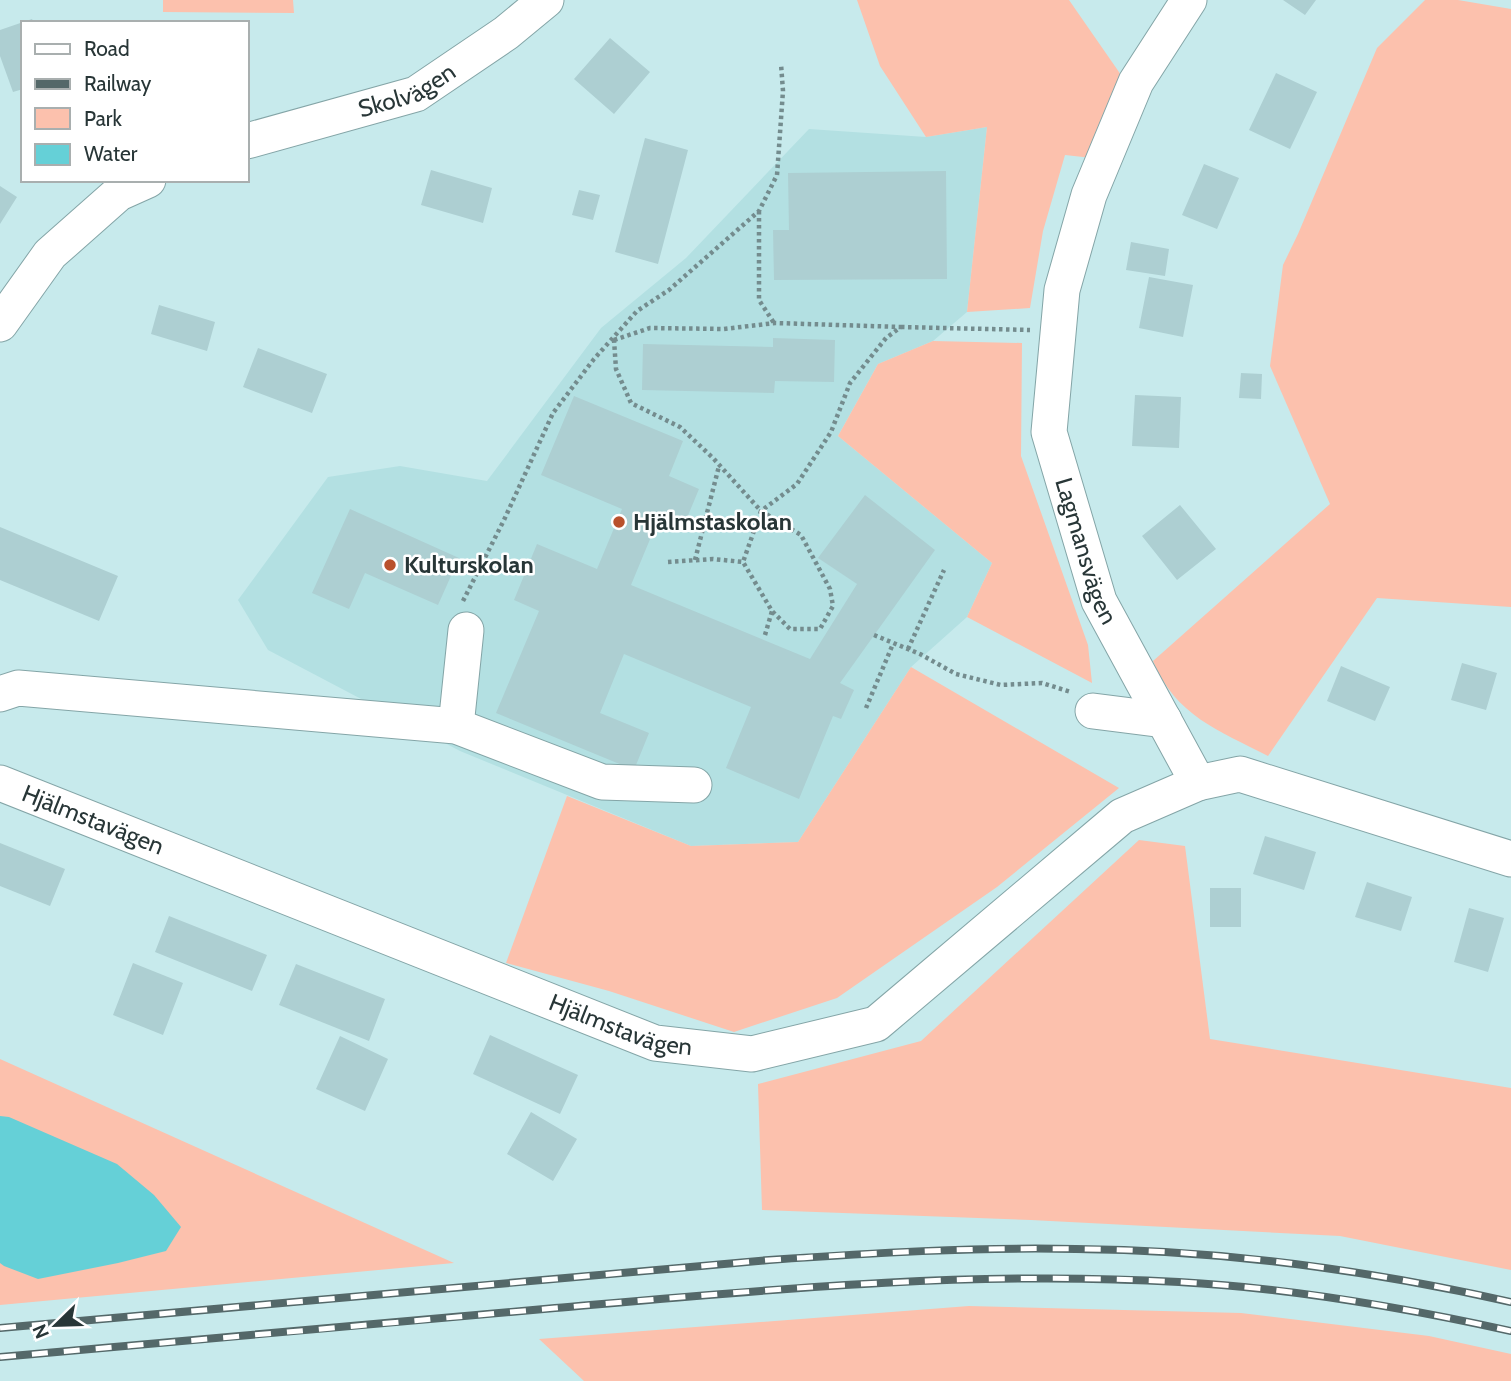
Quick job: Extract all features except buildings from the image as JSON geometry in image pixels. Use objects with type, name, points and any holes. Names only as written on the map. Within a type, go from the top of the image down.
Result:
[{"type":"street","name":"Skolvägen","points":[[248,141],[415,93],[506,33],[546,0]]},
{"type":"street","name":"Lagmansvägen","points":[[1189,0],[1136,82],[1089,195],[1062,290],[1049,432],[1098,601],[1198,783]]},
{"type":"street","points":[[0,324],[50,254],[119,193],[144,182]]},
{"type":"street","points":[[456,726],[466,630]]},
{"type":"street","points":[[0,694],[18,688],[456,726],[602,782],[694,785]]},
{"type":"street","points":[[1093,711],[1164,720]]},
{"type":"street","points":[[1198,783],[1240,774],[1511,859]]},
{"type":"street","name":"Hjälmstavägen","points":[[0,783],[655,1043],[752,1054],[876,1024],[1122,816],[1198,783]]},
{"type":"path","points":[[466,630],[463,600],[504,520],[553,413],[594,359],[614,340],[637,311],[669,290],[758,211],[777,175],[783,91],[781,64]]},
{"type":"path","points":[[758,211],[758,300],[775,323]]},
{"type":"path","points":[[614,340],[650,328],[724,329],[775,323],[1058,332]]},
{"type":"path","points":[[743,562],[761,511],[797,484],[831,432],[850,383],[886,338],[901,327]]},
{"type":"path","points":[[614,340],[616,369],[631,403],[680,427],[761,511],[802,535],[830,589],[834,607],[840,612]]},
{"type":"path","points":[[695,560],[719,465]]},
{"type":"path","points":[[668,562],[743,562]]},
{"type":"path","points":[[743,562],[772,611],[790,629],[820,629],[834,607]]},
{"type":"path","points":[[908,649],[944,570]]},
{"type":"path","points":[[765,635],[772,611]]},
{"type":"path","points":[[874,635],[956,674],[1001,685],[1042,683],[1070,691],[1093,711]]},
{"type":"path","points":[[866,708],[893,644]]},
{"type":"shaded area","name":"Hjälmstaskolan","points":[[987,127],[967,312],[933,341],[878,364],[838,436],[992,563],[967,617],[911,667],[798,842],[691,846],[460,751],[268,650],[238,600],[328,477],[400,466],[487,481],[601,328],[686,258],[809,129],[926,137]]},
{"type":"green space","points":[[163,0],[293,0],[294,13],[163,12]]},
{"type":"green space","points":[[857,0],[1069,0],[1128,85],[1092,158],[1065,155],[1043,231],[1030,308],[967,312],[987,127],[926,137],[880,66]]},
{"type":"green space","points":[[1425,0],[1458,0],[1511,9],[1511,607],[1377,598],[1268,756],[1216,729],[1186,708],[1162,680],[1153,661],[1330,504],[1270,366],[1283,265],[1377,48]]},
{"type":"green space","points":[[933,341],[1022,343],[1021,456],[1088,645],[1092,683],[967,617],[992,563],[838,436],[878,364]]},
{"type":"green space","points":[[911,667],[1119,788],[997,887],[837,998],[734,1032],[609,991],[506,963],[567,796],[691,846],[798,842]]},
{"type":"green space","points":[[1139,840],[1185,846],[1210,1039],[1511,1088],[1511,1270],[1340,1236],[762,1210],[758,1084],[921,1041]]},
{"type":"green space","points":[[0,1059],[454,1263],[0,1305]]},
{"type":"green space","points":[[969,1306],[1241,1313],[1429,1336],[1511,1354],[1511,1381],[584,1381],[539,1339]]},
{"type":"water","points":[[0,1116],[9,1117],[117,1164],[154,1195],[181,1227],[166,1251],[38,1279],[0,1263]]},
{"type":"railway","points":[[0,1328],[769,1260],[999,1249],[1131,1250],[1241,1258],[1349,1271],[1511,1302]]},
{"type":"railway","points":[[0,1357],[711,1295],[867,1284],[1023,1278],[1179,1282],[1263,1289],[1388,1307],[1511,1331]]},
{"type":"place","name":"Hjälmstaskolan","points":[[619,522]]},
{"type":"place","name":"Kulturskolan","points":[[390,565]]}]
